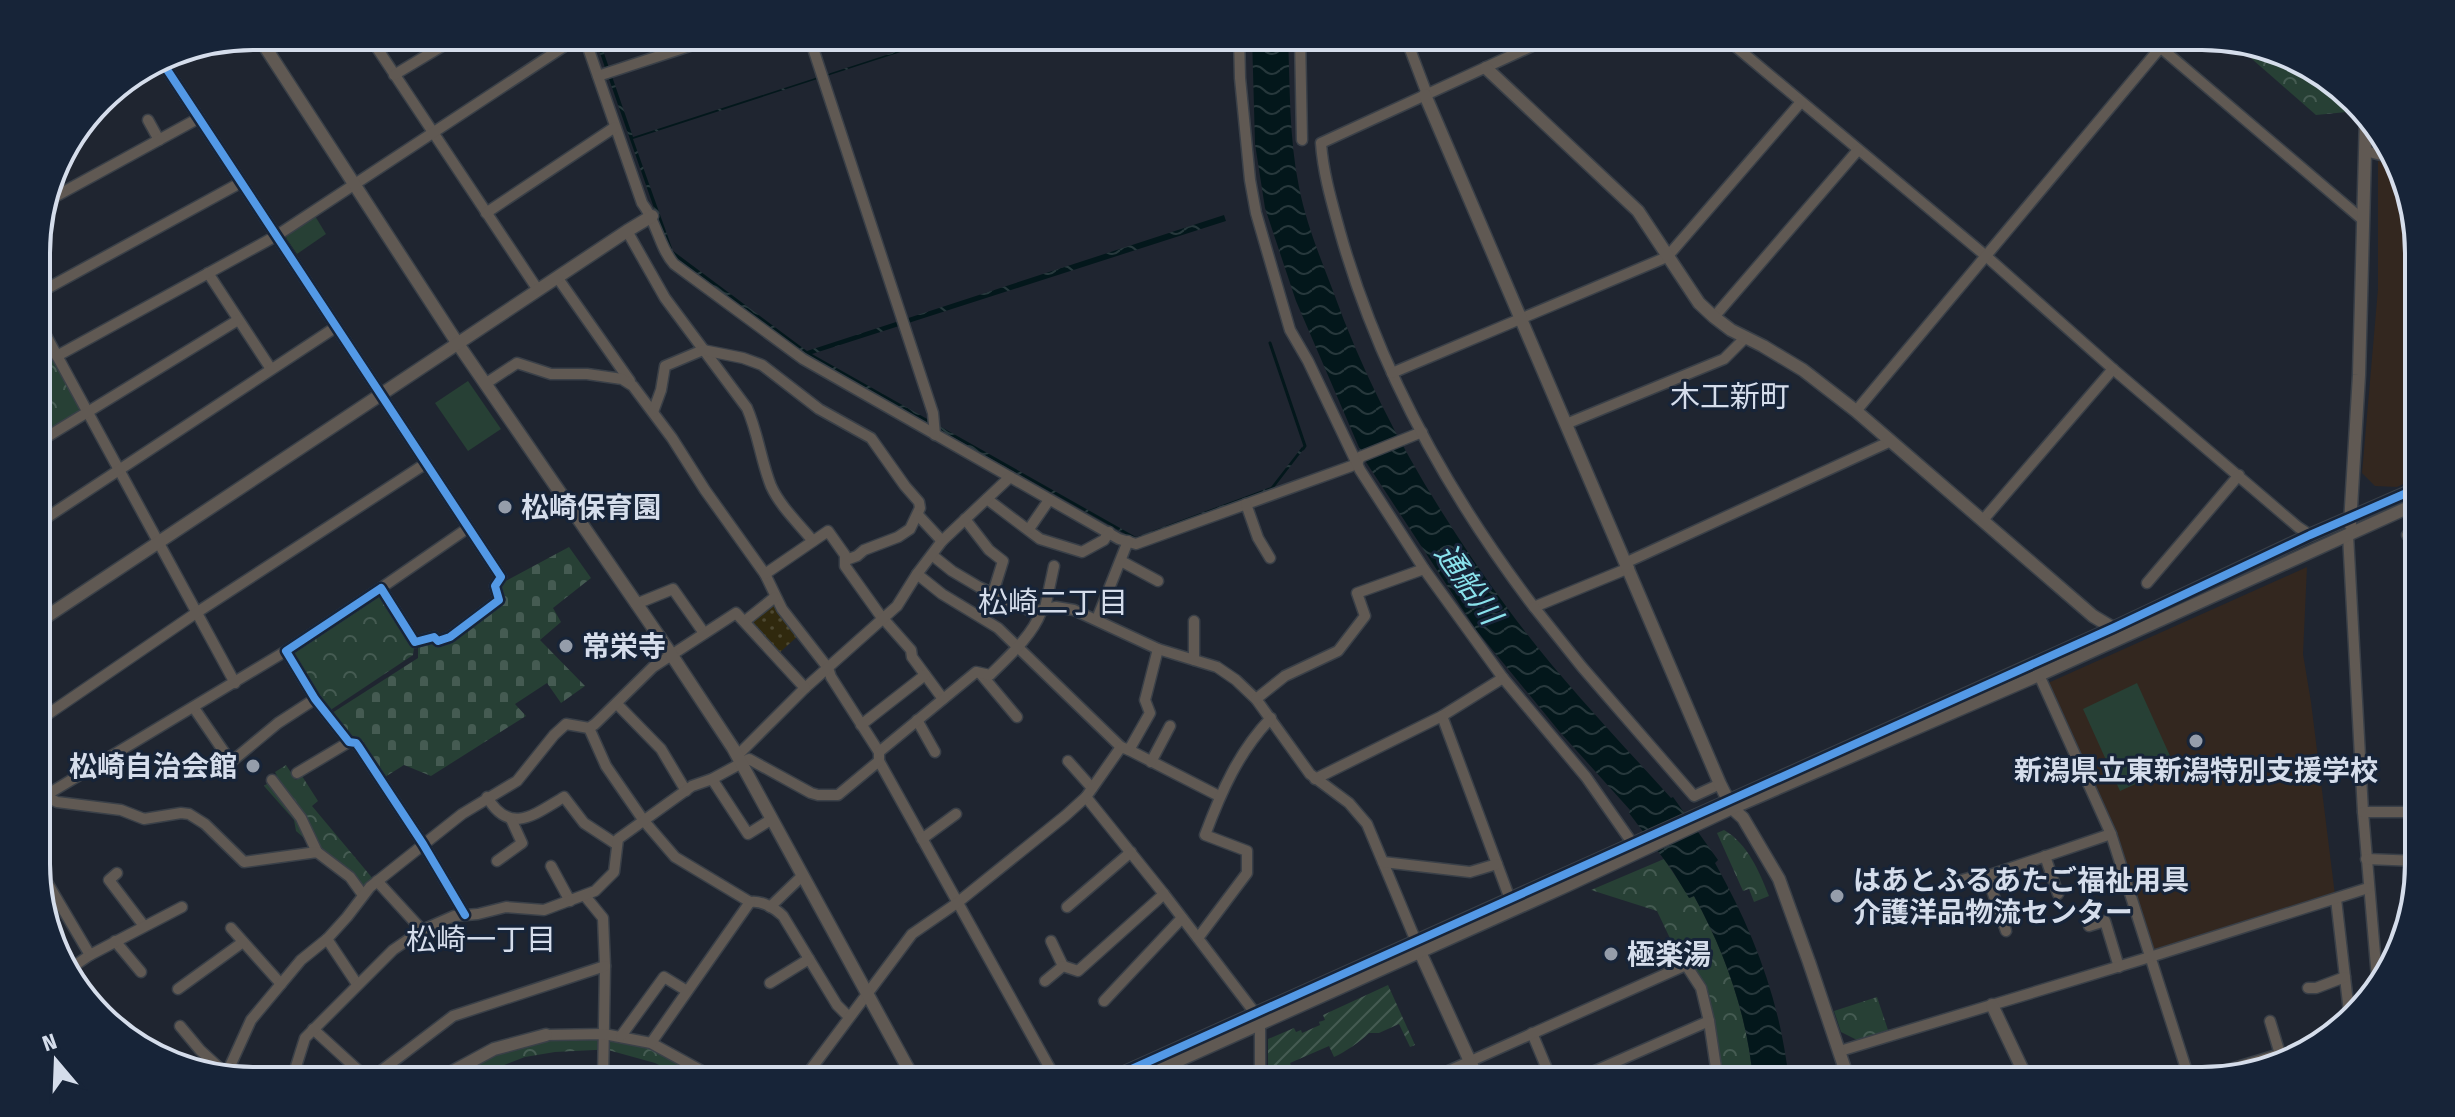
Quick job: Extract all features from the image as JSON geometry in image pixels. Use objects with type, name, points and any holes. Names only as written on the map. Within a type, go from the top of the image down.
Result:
[{"type":"street","points":[[267,50],[458,344],[739,758],[907,1067]]},
{"type":"street","points":[[378,50],[538,290]]},
{"type":"street","points":[[394,75],[436,50]]},
{"type":"street","points":[[57,356],[276,236],[560,50]]},
{"type":"street","points":[[588,50],[642,203],[652,216],[667,255],[674,264],[803,359],[1049,500],[1128,541],[1136,544],[1246,504],[1422,432]]},
{"type":"street","points":[[598,76],[677,50]]},
{"type":"street","points":[[813,50],[934,420],[935,435]]},
{"type":"street","points":[[1240,50],[1244,130],[1256,213],[1290,330],[1358,460],[1424,569],[1503,678],[1638,845]]},
{"type":"street","points":[[1300,50],[1302,140]]},
{"type":"street","points":[[1410,50],[1426,94],[1720,784],[1779,879],[1845,1067]]},
{"type":"street","points":[[1524,50],[1321,143],[1330,197],[1348,262],[1392,373],[1422,432],[1491,548],[1582,667],[1694,796],[1720,784]]},
{"type":"street","points":[[1740,50],[1986,256],[2113,369],[2310,535]]},
{"type":"street","points":[[1856,411],[2158,50]]},
{"type":"street","points":[[2162,50],[2363,220]]},
{"type":"street","points":[[1486,68],[1638,211],[1699,303],[1714,317],[1731,330],[1803,370],[1856,411],[2093,616],[2113,628]]},
{"type":"street","points":[[167,69],[501,577],[495,586],[499,600],[450,637],[438,641],[434,637],[415,642],[381,588]]},
{"type":"street","points":[[1392,373],[1667,257],[1801,102]]},
{"type":"street","points":[[59,194],[199,118]]},
{"type":"street","points":[[148,120],[159,140]]},
{"type":"street","points":[[486,213],[615,127]]},
{"type":"street","points":[[2365,134],[2359,375],[2348,535],[2366,859],[2376,968]]},
{"type":"street","points":[[1714,317],[1858,150]]},
{"type":"street","points":[[2365,151],[2379,155]]},
{"type":"street","points":[[50,287],[240,183]]},
{"type":"street","points":[[50,614],[652,216]]},
{"type":"street","points":[[627,231],[655,282],[747,408],[776,496],[813,541]]},
{"type":"street","points":[[208,273],[271,369]]},
{"type":"street","points":[[557,277],[765,574],[775,597],[828,668],[1049,1067]]},
{"type":"street","points":[[50,435],[238,320]]},
{"type":"street","points":[[50,515],[336,327]]},
{"type":"street","points":[[1566,424],[1724,359],[1746,337]]},
{"type":"street","points":[[50,343],[235,683]]},
{"type":"street","points":[[653,412],[665,366],[703,350],[731,354],[762,365],[819,409],[871,438],[919,502],[918,515],[910,529],[898,537],[846,560]]},
{"type":"street","points":[[485,384],[517,363],[551,374],[587,374],[622,379],[633,386]]},
{"type":"street","points":[[1983,520],[2113,369]]},
{"type":"street","points":[[1534,607],[1891,441]]},
{"type":"street","points":[[50,713],[196,613],[425,464]]},
{"type":"street","points":[[2147,583],[2239,475]]},
{"type":"street","points":[[296,1067],[305,1038],[313,1029],[393,950],[422,930],[443,920],[506,907],[544,910],[595,891],[614,872],[618,839],[692,786],[712,779],[739,758],[805,688],[897,606],[942,541],[1010,477]]},
{"type":"street","points":[[1418,947],[1510,899],[1715,812],[2405,494]]},
{"type":"street","points":[[987,499],[1040,539],[1082,552],[1104,540],[1109,532]]},
{"type":"street","points":[[1029,529],[1049,500]]},
{"type":"street","points":[[1246,504],[1258,538],[1270,558]]},
{"type":"street","points":[[1730,804],[2039,675],[2405,509]]},
{"type":"street","points":[[918,515],[942,541]]},
{"type":"street","points":[[965,519],[989,550],[1003,561],[993,593]]},
{"type":"street","points":[[50,793],[286,651],[468,528]]},
{"type":"street","points":[[765,574],[828,531],[846,560],[845,566],[911,650],[912,657],[943,699]]},
{"type":"street","points":[[1097,619],[1128,541]]},
{"type":"street","points":[[932,555],[952,571],[1033,612],[1056,607],[1074,610],[1158,649],[1217,667],[1256,699],[1315,779],[1358,812],[1367,824],[1418,947],[1473,1067]]},
{"type":"street","points":[[1121,561],[1158,581]]},
{"type":"street","points":[[739,758],[749,759],[811,793],[838,795],[917,720],[976,672],[990,675],[1018,646],[1043,610],[1054,566]]},
{"type":"street","points":[[1256,699],[1285,676],[1338,651],[1365,616],[1357,593],[1424,569]]},
{"type":"street","points":[[917,574],[942,594],[998,628],[1125,748],[1219,796]]},
{"type":"street","points":[[636,604],[673,589],[704,633]]},
{"type":"street","points":[[745,621],[775,597]]},
{"type":"street","points":[[589,728],[653,667],[736,613],[805,688]]},
{"type":"street","points":[[1194,621],[1194,660]]},
{"type":"street","points":[[812,1067],[912,934],[957,903],[1065,816],[1089,792],[1150,713],[1145,700],[1158,649]]},
{"type":"street","points":[[286,651],[315,699],[349,742]]},
{"type":"street","points":[[980,673],[1017,717]]},
{"type":"street","points":[[861,725],[925,675]]},
{"type":"street","points":[[2039,675],[2111,834],[2185,1067]]},
{"type":"street","points":[[1315,779],[1442,716],[1503,678]]},
{"type":"street","points":[[194,708],[231,762],[278,723],[315,699]]},
{"type":"street","points":[[617,704],[661,749],[686,791]]},
{"type":"street","points":[[1442,716],[1510,899]]},
{"type":"street","points":[[1198,938],[1247,873],[1247,851],[1205,835],[1219,796],[1245,751],[1271,718]]},
{"type":"street","points":[[917,720],[935,752]]},
{"type":"street","points":[[230,1065],[251,1020],[301,960],[327,939],[377,881],[487,797],[517,781],[566,724],[589,728]]},
{"type":"street","points":[[1151,762],[1170,726]]},
{"type":"street","points":[[589,728],[606,766],[644,821],[675,857],[750,902],[770,907],[783,916],[837,1005],[849,1017]]},
{"type":"street","points":[[297,773],[349,742],[356,743],[423,844],[465,915]]},
{"type":"street","points":[[1068,761],[1131,852],[1258,1019],[1260,1067]]},
{"type":"street","points":[[712,779],[748,834],[772,819]]},
{"type":"street","points":[[272,780],[301,818],[317,852],[350,877],[363,895]]},
{"type":"street","points":[[487,797],[491,805],[511,819],[522,843],[497,861]]},
{"type":"street","points":[[511,819],[527,820],[564,797],[584,823],[616,844]]},
{"type":"street","points":[[50,799],[121,810],[144,819],[189,814],[205,824],[244,862],[317,852]]},
{"type":"street","points":[[2363,812],[2405,812]]},
{"type":"street","points":[[922,839],[956,814]]},
{"type":"street","points":[[1955,882],[1983,874],[1987,876],[2111,834]]},
{"type":"street","points":[[1161,1067],[1258,1019],[1638,845]]},
{"type":"street","points":[[1067,907],[1131,852]]},
{"type":"street","points":[[2045,856],[2058,894]]},
{"type":"street","points":[[2366,859],[2405,860]]},
{"type":"street","points":[[1383,862],[1470,872],[1497,864]]},
{"type":"street","points":[[551,866],[570,901]]},
{"type":"street","points":[[117,873],[109,880],[144,926]]},
{"type":"street","points":[[770,907],[802,876]]},
{"type":"street","points":[[1987,876],[2006,931]]},
{"type":"street","points":[[377,881],[422,930]]},
{"type":"street","points":[[1840,1051],[2368,888]]},
{"type":"street","points":[[53,893],[90,955]]},
{"type":"street","points":[[1051,941],[1063,966],[1078,971],[1164,894]]},
{"type":"street","points":[[585,896],[603,918],[603,1067]]},
{"type":"street","points":[[2336,899],[2348,1004]]},
{"type":"street","points":[[651,1043],[750,902]]},
{"type":"street","points":[[77,964],[182,907]]},
{"type":"street","points":[[1104,1001],[1182,918]]},
{"type":"street","points":[[2089,926],[2105,921],[2119,967]]},
{"type":"street","points":[[231,928],[281,984]]},
{"type":"street","points":[[327,939],[357,984]]},
{"type":"street","points":[[115,941],[141,972]]},
{"type":"street","points":[[178,989],[243,942]]},
{"type":"street","points":[[770,983],[809,959]]},
{"type":"street","points":[[1458,1067],[1686,965],[1701,988],[1716,1067]]},
{"type":"street","points":[[387,1067],[453,1016],[605,966]]},
{"type":"street","points":[[1045,981],[1063,966]]},
{"type":"street","points":[[621,1036],[664,977],[687,991]]},
{"type":"street","points":[[2308,988],[2345,977]]},
{"type":"street","points":[[1992,1005],[2021,1067]]},
{"type":"street","points":[[1140,1067],[1258,1019]]},
{"type":"street","points":[[1604,1067],[1709,1021]]},
{"type":"street","points":[[2270,1021],[2279,1051]]},
{"type":"street","points":[[180,1026],[213,1063]]},
{"type":"street","points":[[313,1029],[355,1067]]},
{"type":"street","points":[[1532,1033],[1546,1067]]},
{"type":"street","points":[[461,1067],[494,1049],[546,1035],[604,1034],[651,1043],[695,1067]]},
{"type":"shaded area","points":[[2378,161],[2383,162],[2390,176],[2398,201],[2405,253],[2405,483],[2397,487],[2375,486],[2362,473],[2378,289]]},
{"type":"shaded area","name":"新潟県立東新潟特別支援学校","points":[[2307,567],[2303,654],[2335,895],[2153,953],[2114,828],[2048,683]]},
{"type":"green space","points":[[2248,56],[2279,65],[2303,77],[2347,112],[2316,115]]},
{"type":"green space","points":[[315,216],[326,234],[297,254],[287,235]]},
{"type":"green space","points":[[50,343],[87,412],[50,435]]},
{"type":"green space","points":[[468,381],[501,429],[468,451],[435,403]]},
{"type":"green space","points":[[569,547],[591,578],[553,608],[561,622],[540,640],[585,686],[561,703],[547,683],[515,704],[526,716],[431,776],[404,765],[385,777],[332,713],[418,658],[418,647],[429,643],[441,647],[506,600],[500,584]]},
{"type":"green space","points":[[381,588],[415,642],[413,655],[326,713],[286,651]]},
{"type":"green space","points":[[2137,683],[2171,758],[2160,773],[2120,791],[2083,709]]},
{"type":"green space","points":[[286,765],[296,780],[302,776],[318,801],[312,806],[374,880],[364,891],[296,831],[294,820],[264,786],[277,776],[275,772]]},
{"type":"green space","points":[[1724,830],[1746,850],[1769,896],[1754,902],[1749,889],[1743,891],[1717,833]]},
{"type":"green space","points":[[1664,859],[1690,898],[1694,896],[1716,940],[1740,1009],[1751,1067],[1715,1067],[1701,988],[1685,951],[1677,953],[1657,911],[1591,890]]},
{"type":"green space","points":[[1388,985],[1415,1045],[1410,1047],[1399,1024],[1379,1033],[1369,1033],[1334,1057],[1329,1046],[1290,1063],[1292,1067],[1268,1067],[1268,1039],[1294,1028],[1302,1033],[1320,1025],[1319,1022],[1325,1020],[1323,1015]]},
{"type":"green space","points":[[1877,997],[1888,1030],[1857,1040],[1841,1032],[1834,1011]]},
{"type":"green space","points":[[596,1037],[646,1046],[688,1067],[663,1067],[608,1050],[595,1050],[525,1057],[499,1067],[463,1067],[544,1038]]},
{"type":"sand","points":[[775,601],[799,635],[778,654],[748,622]]},
{"type":"water","points":[[599,50],[603,50],[633,137],[907,50],[633,139],[673,251],[807,351],[1224,215],[1226,221],[812,354],[1136,537],[1271,487],[1302,447],[1303,450],[1273,489],[1136,540],[802,352],[670,254]]},
{"type":"water","name":"通船川","points":[[1252,50],[1289,50],[1292,131],[1302,200],[1349,334],[1387,416],[1432,496],[1508,609],[1587,705],[1673,797],[1718,860],[1715,863],[1742,915],[1763,968],[1779,1023],[1787,1067],[1751,1067],[1740,1009],[1725,962],[1694,896],[1689,898],[1629,813],[1630,810],[1559,731],[1477,631],[1364,459],[1296,301],[1265,208],[1255,144]]},
{"type":"waterway","points":[[1270,343],[1305,446],[1303,449]]},
{"type":"cycle path","points":[[167,69],[501,577],[495,586],[499,600],[450,637],[415,642],[381,588],[286,651],[315,699],[349,742],[359,747],[465,915]]},
{"type":"cycle path","points":[[1136,1067],[2405,494]]},
{"type":"place","name":"松崎保育園","points":[[505,507]]},
{"type":"place","name":"常栄寺","points":[[566,646]]},
{"type":"place","name":"新潟県立東新潟特別支援学校","points":[[2196,741]]},
{"type":"place","name":"松崎自治会館","points":[[253,766]]},
{"type":"place","name":"はあとふるあたご福祉用具 介護洋品物流センター","points":[[1837,896]]},
{"type":"place","name":"極楽湯","points":[[1611,954]]},
{"type":"district","name":"木工新町","points":[[1730,397]]},
{"type":"district","name":"松崎二丁目","points":[[1053,603]]},
{"type":"district","name":"松崎一丁目","points":[[481,940]]}]
